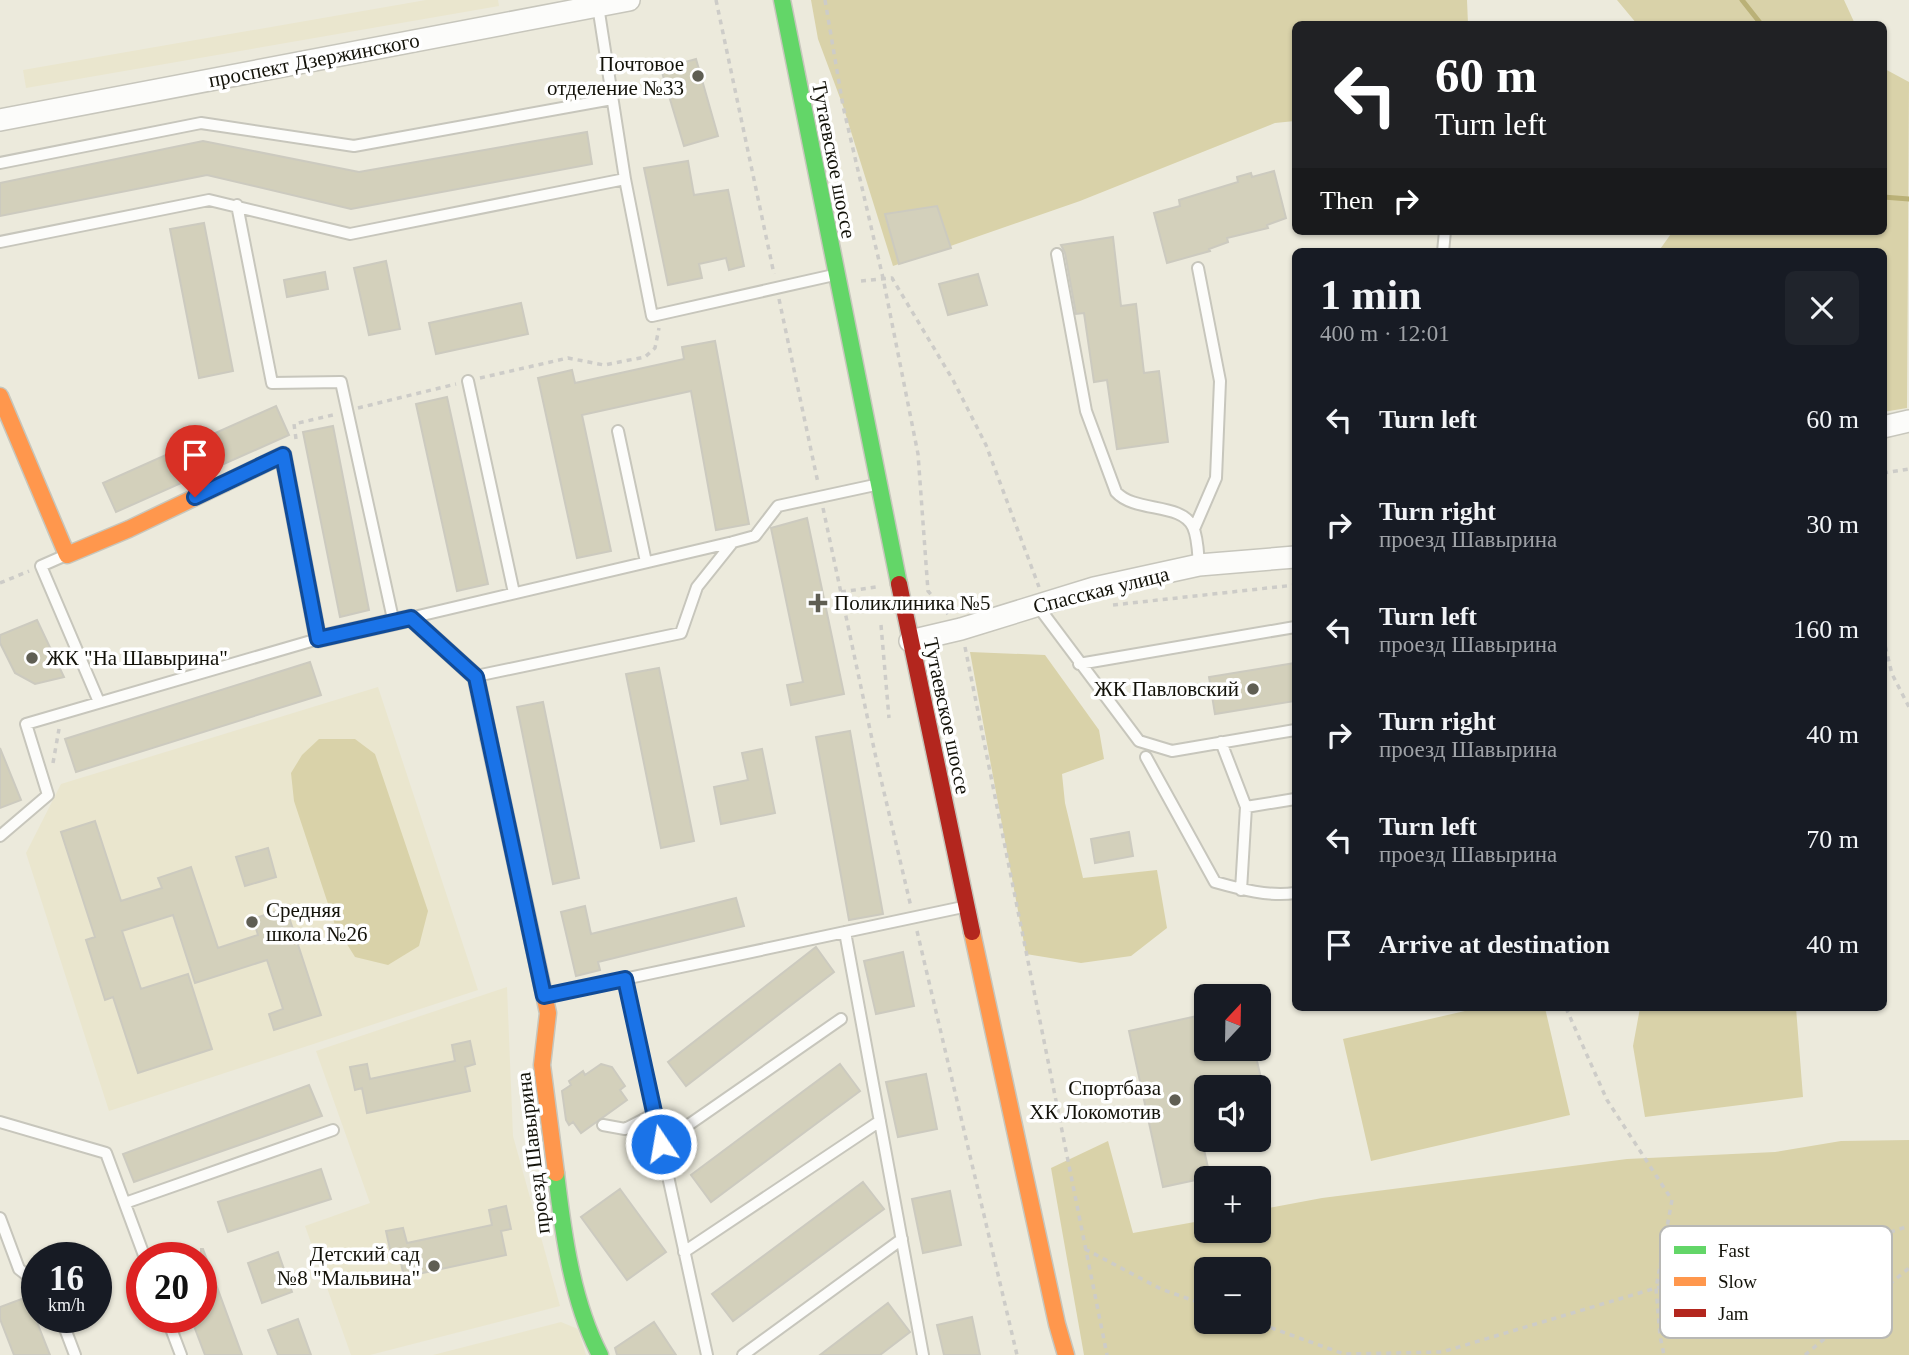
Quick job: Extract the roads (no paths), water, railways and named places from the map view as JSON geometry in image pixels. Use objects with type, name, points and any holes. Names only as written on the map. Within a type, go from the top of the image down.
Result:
[{"type":"street","name":"проспект Дзержинского","points":[[0,120],[629,0]]},
{"type":"street","name":"Тутаевское шоссе","points":[[782,0],[877,484],[965,906],[1066,1355]]},
{"type":"street","points":[[0,396],[67,555],[129,529],[283,455],[318,639],[411,618],[476,677]]},
{"type":"street","points":[[1887,426],[1909,421]]},
{"type":"street","name":"Спасская улица","points":[[910,641],[961,629],[1094,588],[1199,565],[1292,556]]},
{"type":"street","name":"проезд Шавырина","points":[[476,677],[548,1013],[542,1065],[564,1239],[589,1334],[600,1355]]},
{"type":"lane","points":[[598,6],[625,179],[652,316],[776,286],[836,280]]},
{"type":"lane","points":[[0,163],[201,123],[354,146],[612,99]]},
{"type":"lane","points":[[0,242],[209,200],[350,234],[625,179]]},
{"type":"lane","points":[[237,205],[272,383],[341,382],[394,622]]},
{"type":"lane","points":[[1057,254],[1086,411],[1116,492],[1122,499],[1134,504],[1180,514],[1188,519],[1194,529],[1199,565]]},
{"type":"lane","points":[[1194,529],[1216,478],[1220,381],[1198,268]]},
{"type":"lane","points":[[468,381],[514,593]]},
{"type":"lane","points":[[618,432],[646,562]]},
{"type":"lane","points":[[411,618],[755,536],[778,506],[877,484]]},
{"type":"lane","points":[[476,677],[681,633],[697,587],[733,542]]},
{"type":"lane","points":[[67,555],[41,566],[99,702]]},
{"type":"lane","points":[[1041,604],[1079,664],[1139,741],[1172,751],[1292,730]]},
{"type":"lane","points":[[1079,664],[1292,628]]},
{"type":"lane","points":[[0,836],[48,795],[26,724],[318,639]]},
{"type":"lane","points":[[1221,741],[1246,807],[1241,890]]},
{"type":"lane","points":[[1146,757],[1215,882],[1241,890],[1292,894]]},
{"type":"lane","points":[[1246,807],[1292,799]]},
{"type":"lane","points":[[544,996],[965,906]]},
{"type":"lane","points":[[845,932],[923,1355]]},
{"type":"lane","points":[[625,979],[707,1355]]},
{"type":"lane","points":[[661,1144],[841,1019]]},
{"type":"lane","points":[[603,1125],[625,1129],[654,1114]]},
{"type":"lane","points":[[684,1252],[880,1121]]},
{"type":"lane","points":[[0,1122],[106,1153],[139,1242]]},
{"type":"lane","points":[[125,1203],[333,1130]]},
{"type":"lane","points":[[0,1218],[21,1271]]},
{"type":"lane","points":[[743,1355],[902,1239]]},
{"type":"lane","points":[[67,1333],[75,1355]]},
{"type":"lane","points":[[173,1333],[181,1355]]},
{"type":"waterway","points":[[1742,0],[1759,21]]},
{"type":"waterway","points":[[1887,197],[1909,199]]},
{"type":"place","name":"Почтовое отделение №33","points":[[698,76]]},
{"type":"place","name":"Поликлиника №5","points":[[818,603]]},
{"type":"place","name":"ЖК \"На Шавырина\"","points":[[32,658]]},
{"type":"place","name":"ЖК Павловский","points":[[1253,689]]},
{"type":"place","name":"Средняя школа №26","points":[[252,922]]},
{"type":"place","name":"Спортбаза ХК Локомотив","points":[[1175,1100]]},
{"type":"place","name":"Детский сад №8 \"Мальвина\"","points":[[434,1266]]}]
